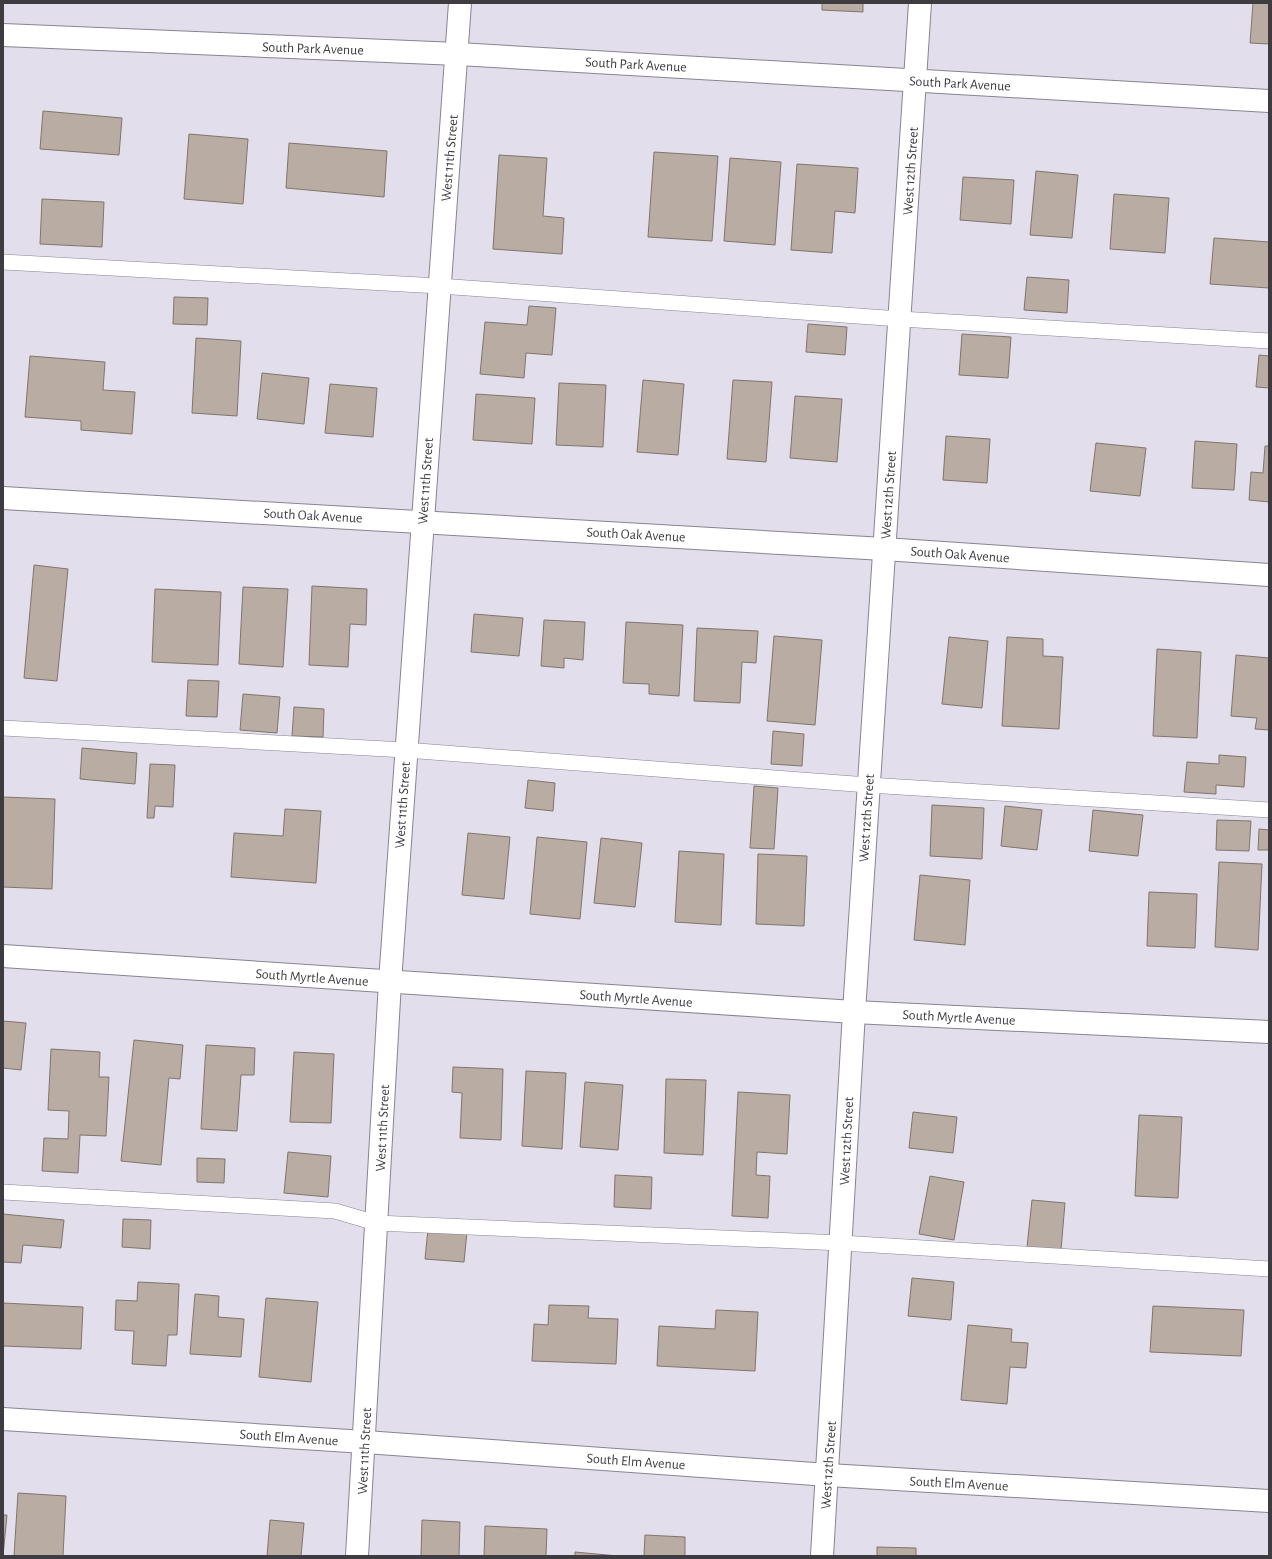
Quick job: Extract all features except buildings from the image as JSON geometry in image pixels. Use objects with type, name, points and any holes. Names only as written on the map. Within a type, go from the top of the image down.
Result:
[{"type":"street","name":"West 11th Street","points":[[358,1556],[390,982],[405,750],[421,522],[458,54],[460,3]]},
{"type":"street","name":"West 12th Street","points":[[822,1556],[828,1476],[868,785],[920,3]]},
{"type":"street","name":"South Park Avenue","points":[[3,35],[458,54],[1269,101]]},
{"type":"street","name":"South Oak Avenue","points":[[3,498],[884,549],[1269,575]]},
{"type":"street","name":"South Myrtle Avenue","points":[[3,956],[854,1012],[1269,1032]]},
{"type":"street","name":"South Elm Avenue","points":[[3,1419],[365,1442],[828,1476],[1269,1501]]},
{"type":"lane","points":[[3,262],[439,286],[900,319],[1269,341]]},
{"type":"lane","points":[[3,728],[405,750],[868,785],[1269,810]]},
{"type":"lane","points":[[3,1192],[335,1211],[376,1223],[841,1244],[1269,1269]]}]
